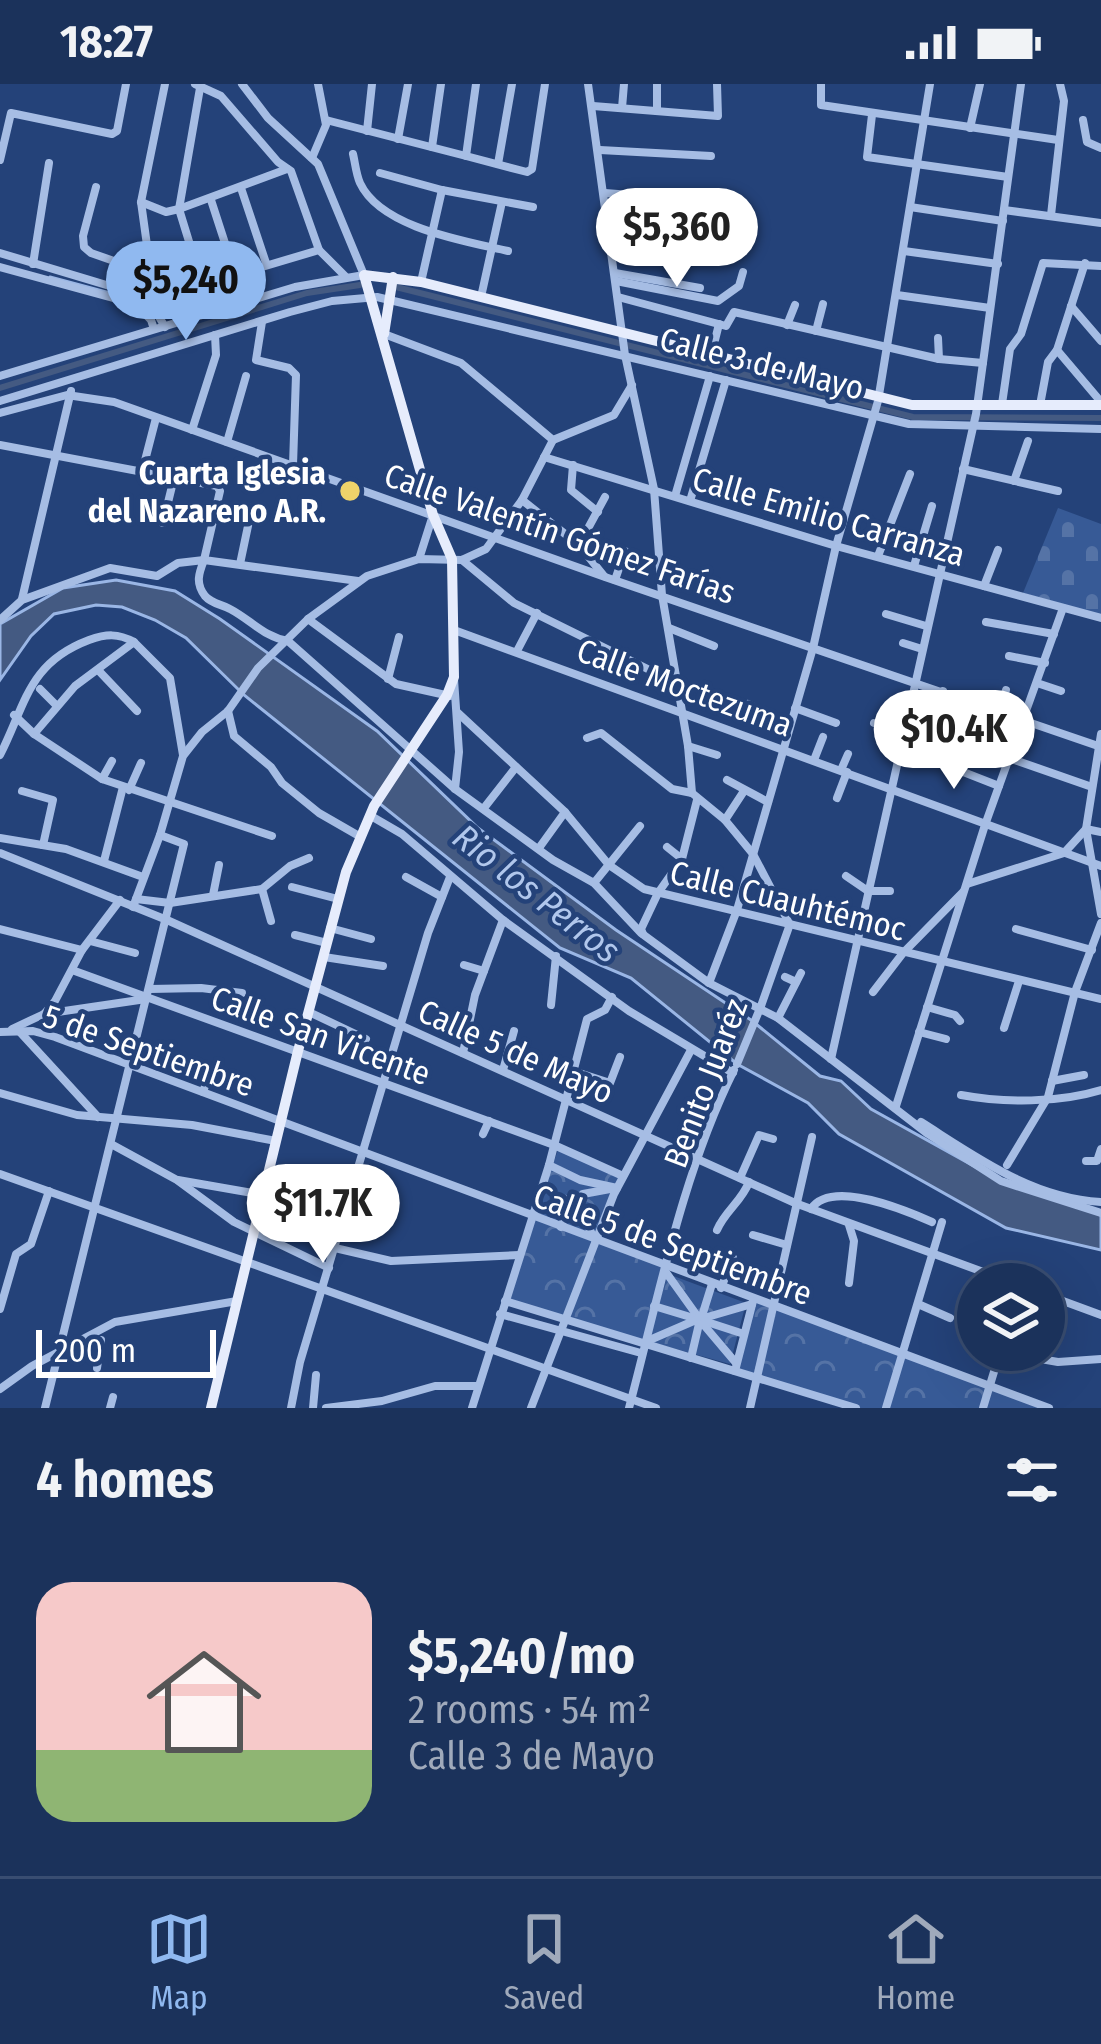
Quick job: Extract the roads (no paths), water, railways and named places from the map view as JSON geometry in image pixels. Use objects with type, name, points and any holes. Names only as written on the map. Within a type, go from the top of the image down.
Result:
[{"type":"main road","points":[[211,1408],[298,1051],[358,836],[409,751],[452,696],[457,560],[433,514],[364,275],[421,282],[481,297],[624,344],[711,356],[876,406],[912,405],[975,417],[1002,405],[1101,403]]},
{"type":"main road","points":[[383,334],[393,277]]},
{"type":"street","points":[[0,160],[11,113],[112,134],[117,131],[126,84]]},
{"type":"street","points":[[151,274],[141,202],[165,84]]},
{"type":"street","points":[[0,376],[211,313],[364,275],[330,187],[312,158],[268,118],[242,84]]},
{"type":"street","points":[[312,158],[326,120],[318,84]]},
{"type":"street","points":[[367,131],[372,84]]},
{"type":"street","points":[[398,139],[408,84]]},
{"type":"street","points":[[432,148],[441,84]]},
{"type":"street","points":[[466,156],[476,84]]},
{"type":"street","points":[[498,164],[512,84]]},
{"type":"street","points":[[326,120],[527,172],[532,169],[545,84]]},
{"type":"street","points":[[578,84],[589,86],[600,150],[624,344],[654,490],[662,595],[694,797],[682,859],[658,893],[641,933]]},
{"type":"street","points":[[622,108],[624,84]]},
{"type":"street","points":[[656,111],[657,84]]},
{"type":"street","points":[[592,106],[718,116],[718,84]]},
{"type":"street","points":[[821,84],[821,105],[1058,140]]},
{"type":"street","points":[[710,983],[737,910],[813,648],[876,406],[930,84]]},
{"type":"street","points":[[970,128],[980,84]]},
{"type":"street","points":[[831,1060],[975,417],[1022,84]]},
{"type":"street","points":[[1051,215],[1064,101],[1060,84]]},
{"type":"street","points":[[211,313],[179,209],[198,86],[221,96],[288,169],[319,250],[346,277]]},
{"type":"street","points":[[872,115],[867,158],[1008,177]]},
{"type":"street","points":[[1083,120],[1087,142],[1101,148]]},
{"type":"street","points":[[600,150],[711,156]]},
{"type":"street","points":[[353,154],[360,183],[374,200],[432,234],[508,250]]},
{"type":"street","points":[[33,264],[49,163]]},
{"type":"street","points":[[141,202],[160,211],[179,209],[288,169]]},
{"type":"street","points":[[380,172],[442,190],[533,207]]},
{"type":"street","points":[[96,187],[82,236],[86,250],[151,274],[202,285],[319,250]]},
{"type":"street","points":[[241,188],[266,263]]},
{"type":"street","points":[[421,282],[442,190]]},
{"type":"street","points":[[604,193],[695,200]]},
{"type":"street","points":[[211,200],[236,274]]},
{"type":"street","points":[[481,297],[502,202]]},
{"type":"street","points":[[910,207],[1003,221]]},
{"type":"street","points":[[1004,210],[1101,224]]},
{"type":"street","points":[[610,235],[711,244]]},
{"type":"street","points":[[904,251],[998,264]]},
{"type":"street","points":[[0,254],[143,296],[151,303],[159,328]]},
{"type":"street","points":[[1002,405],[1010,349],[1021,334],[1043,263],[1101,266]]},
{"type":"street","points":[[1040,405],[1048,362],[1057,350],[1084,263]]},
{"type":"street","points":[[0,267],[135,304],[159,328]]},
{"type":"street","points":[[615,277],[718,302],[739,286],[743,272]]},
{"type":"street","points":[[615,277],[700,288]]},
{"type":"street","points":[[897,295],[991,308]]},
{"type":"street","points":[[617,297],[726,326],[734,312],[939,359],[983,363]]},
{"type":"street","name":"Calle 3 de Mayo","points":[[0,401],[332,301],[368,298],[624,344],[726,380],[876,406],[909,424],[975,417],[1101,428]]},
{"type":"street","points":[[816,331],[823,304]]},
{"type":"street","points":[[787,325],[796,305]]},
{"type":"street","points":[[1070,305],[1101,341]]},
{"type":"street","points":[[262,321],[256,360],[289,368],[296,375],[293,465]]},
{"type":"street","points":[[711,356],[719,324]]},
{"type":"street","points":[[383,334],[460,363],[553,440]]},
{"type":"street","points":[[192,430],[216,356],[215,335]]},
{"type":"street","points":[[938,338],[939,359]]},
{"type":"street","points":[[1057,350],[1101,403]]},
{"type":"street","points":[[227,442],[246,376]]},
{"type":"street","points":[[675,496],[710,376]]},
{"type":"street","points":[[22,600],[73,379]]},
{"type":"street","points":[[690,500],[726,380]]},
{"type":"street","points":[[309,858],[290,866],[262,890],[170,903],[134,903],[183,756],[228,711],[258,668],[308,620],[382,568],[418,559],[457,560],[486,549],[521,500],[553,440],[614,415],[632,383]]},
{"type":"street","name":"Calle Valentín Gómez Farías","points":[[0,413],[70,394],[91,395],[1100,746]]},
{"type":"street","points":[[142,472],[156,418]]},
{"type":"street","points":[[1014,482],[1028,441]]},
{"type":"street","points":[[0,446],[217,486],[220,491],[198,578],[203,594],[265,633],[288,641],[455,789],[595,883],[641,933],[710,983],[778,1018],[896,1106],[1002,1174],[1076,1200],[1101,1202]]},
{"type":"street","name":"Calle Emilio Carranza","points":[[544,457],[836,546],[1101,618]]},
{"type":"street","points":[[573,465],[571,490],[598,512]]},
{"type":"street","points":[[963,469],[1058,491]]},
{"type":"street","points":[[878,556],[910,474]]},
{"type":"street","points":[[163,523],[174,478]]},
{"type":"street","points":[[579,544],[605,497]]},
{"type":"street","points":[[521,500],[579,544],[610,579],[625,551]]},
{"type":"street","points":[[914,566],[932,506]]},
{"type":"street","points":[[240,564],[252,507]]},
{"type":"street","points":[[418,559],[433,514]]},
{"type":"street","points":[[984,586],[998,550]]},
{"type":"street","points":[[0,620],[22,600],[110,568],[157,576],[178,562],[204,560],[358,581]]},
{"type":"street","points":[[457,560],[506,598],[677,683]]},
{"type":"street","points":[[896,1106],[985,825],[1063,608]]},
{"type":"street","points":[[517,651],[538,613]]},
{"type":"street","points":[[886,614],[926,626]]},
{"type":"street","points":[[308,620],[388,679],[452,696],[458,713],[455,789]]},
{"type":"street","points":[[986,622],[1054,634]]},
{"type":"street","points":[[667,628],[714,646]]},
{"type":"street","name":"Calle Moctezuma","points":[[454,630],[1101,866]]},
{"type":"street","points":[[0,755],[14,716],[40,671],[64,651],[109,634],[134,642],[170,678],[183,756]]},
{"type":"street","points":[[388,679],[399,637]]},
{"type":"street","points":[[5,745],[15,734],[32,732],[78,683],[134,642]]},
{"type":"street","points":[[903,643],[922,649]]},
{"type":"street","points":[[1009,656],[1045,663]]},
{"type":"street","points":[[99,671],[137,711]]},
{"type":"street","points":[[1037,683],[1061,691]]},
{"type":"street","points":[[40,689],[57,705]]},
{"type":"street","points":[[943,690],[925,757],[999,786]]},
{"type":"street","points":[[1000,712],[1006,690]]},
{"type":"street","points":[[748,704],[789,726]]},
{"type":"street","points":[[795,709],[836,723]]},
{"type":"street","points":[[228,711],[234,736],[271,767],[282,783],[358,836]]},
{"type":"street","name":"Calle Cuauhtémoc","points":[[458,713],[565,812],[609,865],[658,893],[1101,999]]},
{"type":"street","points":[[14,716],[102,779],[272,836]]},
{"type":"street","points":[[936,720],[965,730]]},
{"type":"street","points":[[874,723],[904,732]]},
{"type":"street","points":[[587,738],[601,733],[673,789],[694,797],[724,820],[753,854],[790,924]]},
{"type":"street","points":[[1007,1166],[1048,1097],[1075,992],[1101,918],[1086,829],[1101,734]]},
{"type":"street","points":[[814,760],[823,737]]},
{"type":"street","points":[[688,746],[717,755]]},
{"type":"street","points":[[837,798],[848,754]]},
{"type":"street","points":[[1009,758],[1092,787]]},
{"type":"street","points":[[102,779],[112,761]]},
{"type":"street","points":[[104,861],[126,789],[141,764]]},
{"type":"street","points":[[484,808],[516,766]]},
{"type":"street","points":[[727,780],[768,802]]},
{"type":"street","points":[[527,800],[538,787]]},
{"type":"street","points":[[22,791],[53,800],[43,845]]},
{"type":"street","points":[[724,820],[743,791]]},
{"type":"street","points":[[372,811],[503,920],[691,1050],[735,1068]]},
{"type":"street","points":[[539,848],[565,812]]},
{"type":"street","points":[[595,883],[640,826]]},
{"type":"street","points":[[1086,829],[1101,832]]},
{"type":"street","points":[[873,992],[965,887],[1064,853],[1086,829]]},
{"type":"street","points":[[45,1408],[184,844],[160,835]]},
{"type":"street","points":[[0,838],[104,861],[143,877]]},
{"type":"street","points":[[667,848],[682,859]]},
{"type":"street","name":"Calle 5 de Mayo","points":[[0,853],[134,903],[795,1203],[957,1264]]},
{"type":"street","points":[[213,895],[219,865]]},
{"type":"street","points":[[846,876],[868,891],[890,891]]},
{"type":"street","points":[[406,877],[442,897]]},
{"type":"street","points":[[291,1408],[362,1153],[450,877]]},
{"type":"street","points":[[292,887],[338,899]]},
{"type":"street","points":[[262,890],[271,921]]},
{"type":"street","points":[[44,1014],[82,950],[120,900]]},
{"type":"street","points":[[463,1053],[475,995],[503,920]]},
{"type":"street","name":"Benito Juaréz","points":[[630,1404],[665,1268],[717,1106],[761,1006],[790,924]]},
{"type":"street","points":[[331,928],[371,939]]},
{"type":"street","points":[[0,929],[82,950]]},
{"type":"street","points":[[1016,929],[1092,950]]},
{"type":"street","points":[[295,935],[325,950],[382,966]]},
{"type":"street","points":[[90,940],[135,953]]},
{"type":"street","points":[[551,1005],[556,956]]},
{"type":"street","points":[[464,965],[484,971]]},
{"type":"street","name":"Calle San Vicente","points":[[72,970],[554,1145],[623,1176]]},
{"type":"street","points":[[778,1018],[799,978],[784,977]]},
{"type":"street","points":[[1004,1028],[1019,981]]},
{"type":"street","points":[[99,1118],[9,1031],[44,1014],[148,994],[201,988],[242,993]]},
{"type":"street","points":[[472,1408],[549,1165],[587,1018],[602,1013],[612,997]]},
{"type":"street","points":[[927,1006],[960,1021]]},
{"type":"street","points":[[309,1012],[366,1040]]},
{"type":"street","name":"5 de Septiembre","points":[[9,1031],[55,1037],[281,1122]]},
{"type":"street","points":[[503,1070],[514,1031]]},
{"type":"street","points":[[919,1032],[946,1039]]},
{"type":"street","points":[[531,1408],[617,1188],[691,1050]]},
{"type":"street","points":[[573,1071],[610,1083],[620,1057]]},
{"type":"street","points":[[203,1092],[208,1074]]},
{"type":"street","points":[[1052,1081],[1084,1075]]},
{"type":"street","points":[[961,1095],[988,1100],[1101,1090]]},
{"type":"street","points":[[1,1094],[116,1121],[192,1125],[277,1141]]},
{"type":"street","points":[[896,1106],[928,1134],[1001,1181],[1101,1213]]},
{"type":"street","points":[[483,1134],[489,1121]]},
{"type":"street","name":"Calle 5 de Septiembre","points":[[281,1122],[753,1302],[1049,1408]]},
{"type":"street","points":[[717,1230],[745,1180],[759,1135],[773,1139]]},
{"type":"street","points":[[750,1408],[812,1137]]},
{"type":"street","points":[[111,1144],[177,1180],[234,1222],[329,1268]]},
{"type":"street","points":[[1086,1161],[1097,1162],[1101,1149]]},
{"type":"street","points":[[549,1165],[580,1187],[617,1188]]},
{"type":"street","points":[[0,1174],[489,1348],[630,1404],[656,1408]]},
{"type":"street","points":[[177,1180],[263,1195],[349,1197]]},
{"type":"street","points":[[0,1309],[16,1254],[32,1244],[50,1192]]},
{"type":"street","points":[[811,1209],[829,1195],[898,1208],[937,1222],[932,1255],[886,1408]]},
{"type":"street","points":[[532,1215],[570,1203]]},
{"type":"street","points":[[570,1203],[595,1239]]},
{"type":"street","points":[[561,1227],[570,1203]]},
{"type":"street","points":[[848,1223],[854,1238],[849,1283]]},
{"type":"street","points":[[753,1234],[787,1245]]},
{"type":"street","points":[[335,1248],[391,1262],[518,1255]]},
{"type":"street","points":[[691,1358],[700,1320],[733,1258]]},
{"type":"street","points":[[665,1268],[736,1367]]},
{"type":"street","points":[[505,1300],[642,1348],[700,1320],[753,1302]]},
{"type":"street","points":[[2,1386],[115,1322],[236,1301]]},
{"type":"street","points":[[736,1367],[753,1302]]},
{"type":"street","points":[[1065,1302],[1101,1315]]},
{"type":"street","points":[[917,1304],[950,1318]]},
{"type":"street","points":[[654,1306],[745,1334]]},
{"type":"street","points":[[500,1314],[558,1332],[736,1367],[756,1378],[856,1408]]},
{"type":"street","points":[[97,1368],[101,1340]]},
{"type":"street","points":[[1065,1362],[1101,1359]]},
{"type":"street","points":[[983,1408],[994,1371]]},
{"type":"street","points":[[313,1408],[316,1375]]},
{"type":"street","points":[[326,1408],[382,1401],[434,1386],[478,1386]]},
{"type":"street","points":[[110,1408],[113,1397]]},
{"type":"water","name":"Rio los Perros","points":[[116,580],[175,591],[220,619],[377,731],[478,828],[616,930],[751,1020],[820,1076],[841,1081],[871,1109],[1001,1181],[1101,1213],[1101,1250],[1006,1228],[839,1134],[808,1103],[737,1064],[631,978],[560,948],[244,695],[186,638],[155,620],[122,607],[96,605],[54,614],[31,636],[0,680],[0,624],[63,588]]},
{"type":"waterway","points":[[50,277],[140,301],[146,310]]},
{"type":"waterway","points":[[0,388],[307,293],[360,285]]},
{"type":"waterway","points":[[392,286],[913,417],[1101,418]]},
{"type":"place","name":"Cuarta Iglesia del Nazareno A.R.","points":[[350,491]]}]
